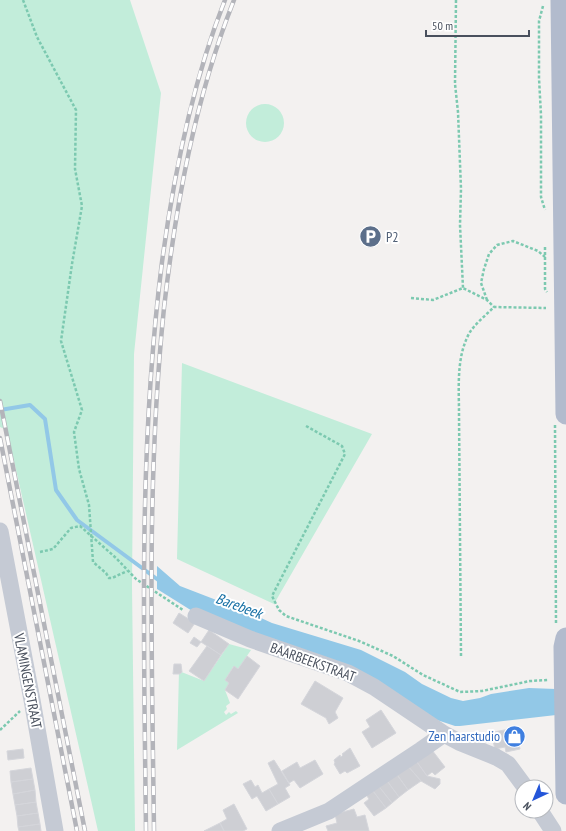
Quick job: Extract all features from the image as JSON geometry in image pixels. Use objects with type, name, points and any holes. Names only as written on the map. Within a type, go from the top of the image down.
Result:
[{"type":"main road","points":[[561,0],[566,414]]},
{"type":"main road","points":[[561,634],[564,647],[566,794]]},
{"type":"street","name":"VLAMINGENSTRAAT","points":[[0,531],[55,831]]},
{"type":"street","name":"BAARBEEKSTRAAT","points":[[196,616],[250,639],[348,673],[374,687],[444,734],[459,742],[496,756],[508,764],[519,779]]},
{"type":"street","points":[[280,831],[329,811],[444,734]]},
{"type":"street","points":[[545,819],[553,831]]},
{"type":"path","points":[[23,0],[37,37],[76,110],[75,169],[82,206],[61,341],[82,410],[74,432],[79,469],[89,505],[93,562],[106,573],[109,578],[127,571]]},
{"type":"path","points":[[456,0],[455,84],[458,112],[463,288]]},
{"type":"path","points":[[486,300],[482,283],[484,269],[489,254],[496,245],[513,241],[538,251],[545,257]]},
{"type":"path","points":[[411,298],[433,300],[463,288],[486,300],[494,307],[546,308]]},
{"type":"path","points":[[461,656],[459,400],[462,351],[471,331],[494,307]]},
{"type":"path","points":[[306,426],[342,446],[345,454],[272,596],[279,610],[286,616],[359,641],[393,656],[423,676],[460,692],[482,691],[530,681],[564,680]]},
{"type":"path","points":[[40,552],[53,549],[71,528],[80,526],[116,558],[127,571],[155,593],[185,612],[196,616]]},
{"type":"path","points":[[556,532],[557,616],[561,634]]},
{"type":"path","points":[[0,730],[32,700]]},
{"type":"green space","points":[[0,0],[130,0],[161,93],[134,354],[132,586],[135,831],[98,831],[7,430],[0,427]]},
{"type":"green space","points":[[261,104],[269,104],[279,109],[283,116],[283,130],[279,137],[269,142],[261,142],[251,137],[249,134],[246,127],[246,119],[251,109],[254,107]]},
{"type":"green space","points":[[182,363],[372,434],[274,604],[177,559]]},
{"type":"green space","points":[[229,644],[251,650],[238,669],[233,667],[225,680],[229,683],[225,690],[230,703],[226,706],[227,709],[224,712],[226,715],[229,712],[231,714],[236,711],[238,713],[177,750],[179,671],[204,681]]},
{"type":"water","points":[[157,566],[180,586],[272,623],[361,650],[405,672],[422,684],[451,698],[463,701],[480,698],[491,694],[529,688],[556,689],[556,715],[460,726],[455,726],[434,719],[197,614],[157,589]]},
{"type":"building","points":[[179,613],[195,623],[188,633],[173,623]]},
{"type":"building","points":[[209,630],[229,644],[221,655],[201,642]]},
{"type":"building","points":[[194,637],[201,642],[197,647],[190,643]]},
{"type":"building","points":[[207,646],[221,655],[204,681],[189,671]]},
{"type":"building","points":[[247,656],[260,666],[238,699],[225,690],[229,683],[225,680],[234,666],[238,669]]},
{"type":"building","points":[[174,664],[181,664],[182,672],[180,674],[173,674]]},
{"type":"building","points":[[315,681],[343,698],[335,712],[338,718],[329,724],[326,718],[301,704]]},
{"type":"building","points":[[381,710],[396,733],[372,748],[362,732],[370,727],[366,720]]},
{"type":"building","points":[[515,728],[520,749],[506,752],[505,747],[495,749],[493,741],[485,743],[483,734]]},
{"type":"building","points":[[350,748],[360,766],[347,773],[345,771],[340,774],[334,764],[334,760],[340,755],[341,757],[343,755],[342,754]]},
{"type":"building","points":[[23,749],[24,758],[8,760],[7,751]]},
{"type":"building","points":[[432,750],[445,767],[435,775],[432,772],[427,776],[417,762]]},
{"type":"building","points":[[274,760],[290,785],[285,788],[290,797],[278,804],[269,789],[278,784],[268,763]]},
{"type":"building","points":[[315,760],[323,774],[300,788],[294,780],[289,783],[282,771],[297,762],[300,768]]},
{"type":"building","points":[[417,762],[427,776],[440,779],[440,784],[435,789],[421,781],[407,765]]},
{"type":"building","points":[[407,765],[421,781],[408,790],[396,773]]},
{"type":"building","points":[[31,768],[33,779],[11,782],[10,771]]},
{"type":"building","points":[[395,772],[408,790],[399,797],[385,778]]},
{"type":"building","points":[[385,778],[399,797],[392,803],[377,784]]},
{"type":"building","points":[[33,779],[35,790],[13,794],[11,782]]},
{"type":"building","points":[[251,780],[255,787],[258,785],[262,793],[269,789],[278,804],[266,811],[257,796],[252,799],[243,784]]},
{"type":"building","points":[[377,784],[392,803],[386,808],[370,787]]},
{"type":"building","points":[[370,787],[386,808],[374,816],[364,803],[369,799],[365,793]]},
{"type":"building","points":[[35,790],[36,802],[15,805],[13,794]]},
{"type":"building","points":[[36,802],[38,813],[17,816],[15,805]]},
{"type":"building","points":[[234,804],[247,829],[243,831],[224,831],[220,823],[227,819],[223,810]]},
{"type":"building","points":[[354,809],[357,817],[365,815],[369,831],[328,831],[326,826],[337,823],[335,814]]},
{"type":"building","points":[[38,813],[40,824],[18,827],[17,816]]},
{"type":"building","points":[[220,823],[224,831],[204,831]]},
{"type":"building","points":[[40,824],[41,831],[19,831],[18,827]]},
{"type":"waterway","name":"Barebeek","points":[[0,410],[30,405],[45,419],[56,490],[77,520],[161,582]]},
{"type":"railway","points":[[146,831],[144,546],[149,404],[154,333],[162,262],[172,195],[186,129],[203,63],[225,0]]},
{"type":"railway","points":[[154,831],[152,504],[158,373],[164,308],[181,191],[189,152],[208,75],[234,0]]},
{"type":"railway","points":[[0,401],[85,831]]},
{"type":"railway","points":[[0,438],[77,831]]},
{"type":"place","name":"P2","points":[[370,237]]},
{"type":"place","name":"Zen haarstudio","points":[[515,736]]}]
